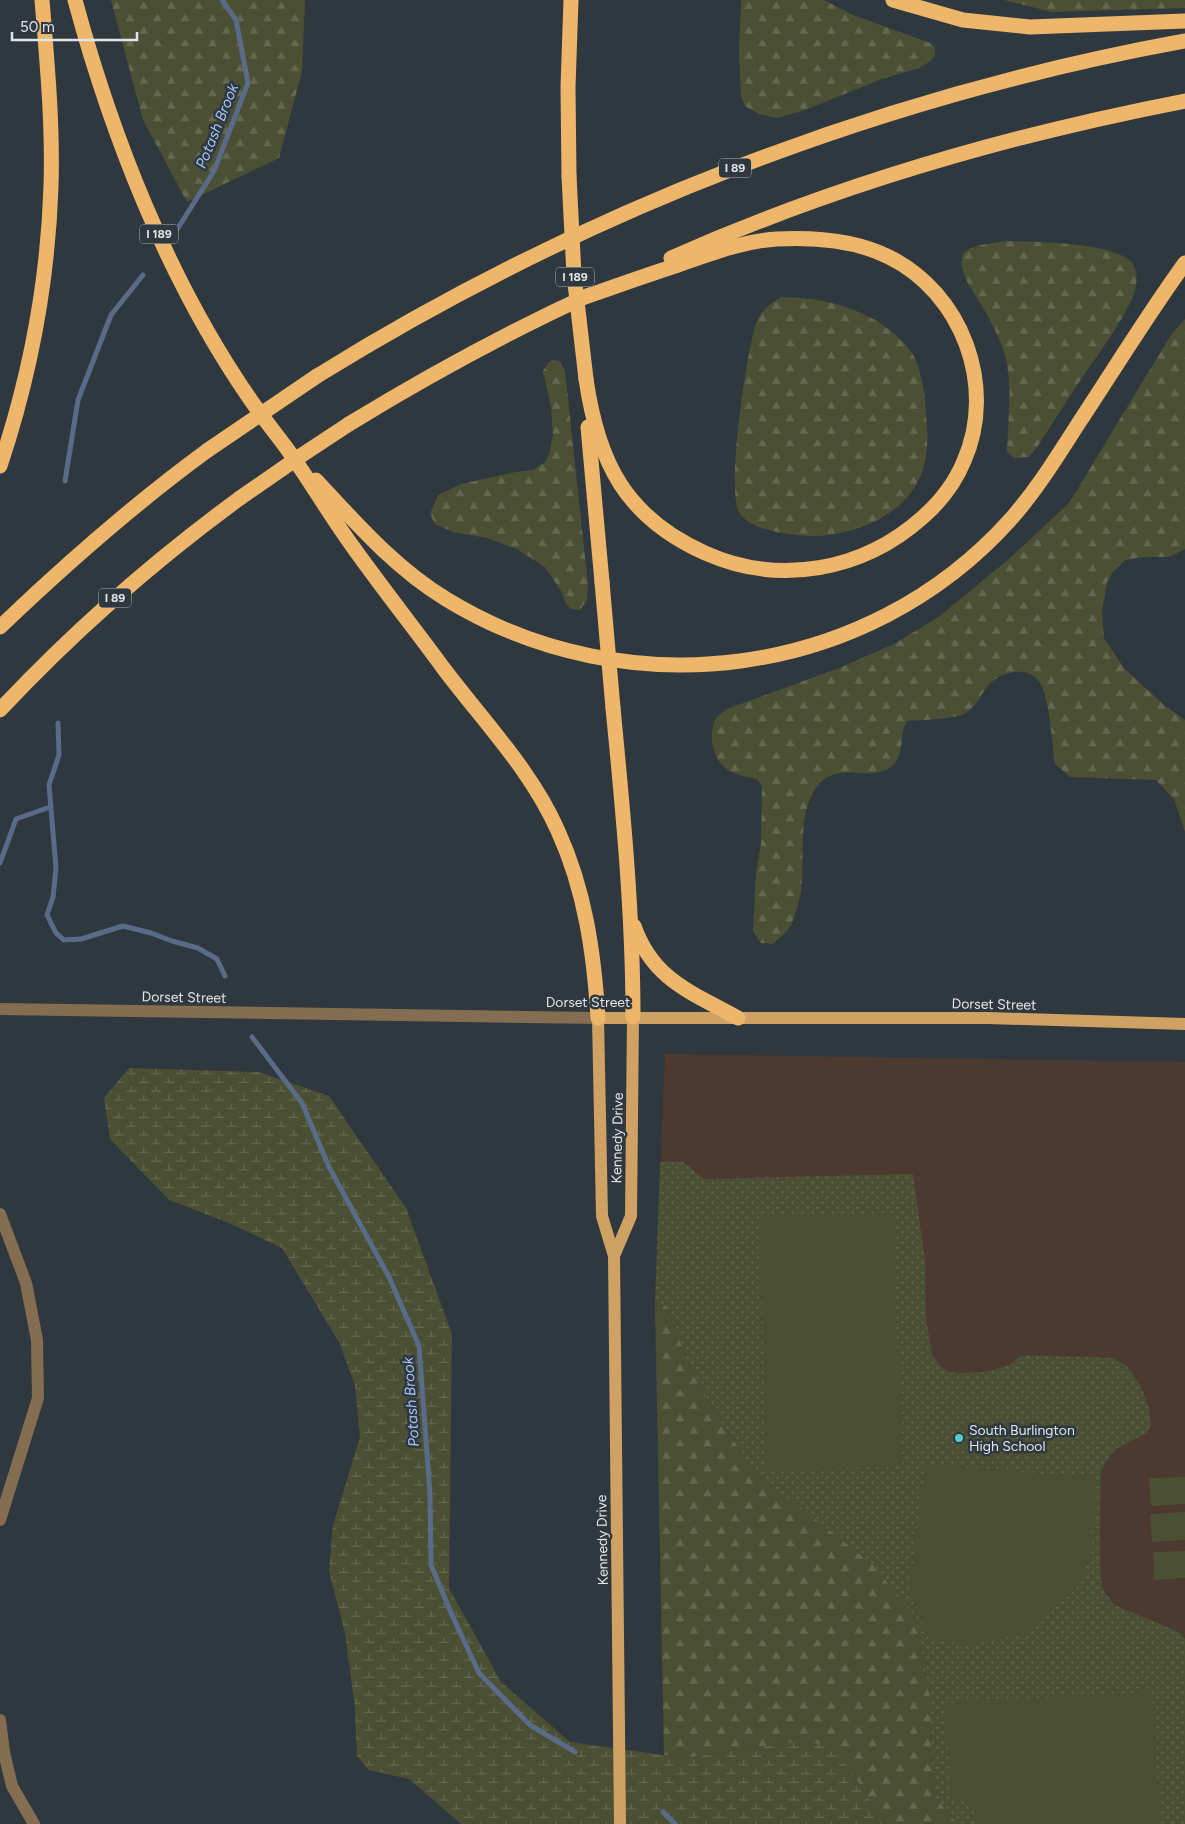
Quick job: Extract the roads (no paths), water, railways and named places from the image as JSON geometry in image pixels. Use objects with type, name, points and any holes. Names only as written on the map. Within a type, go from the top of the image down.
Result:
[{"type":"highway","points":[[0,466],[18,409],[28,367],[39,308],[47,246],[51,186],[51,125],[42,0]]},
{"type":"highway","name":"I 189","points":[[75,0],[113,120],[162,240],[188,293],[229,367],[286,447]]},
{"type":"highway","name":"I 189","points":[[572,0],[568,102],[569,176],[574,275],[586,379]]},
{"type":"highway","points":[[893,0],[963,20],[1023,26],[1054,27],[1185,21]]},
{"type":"highway","name":"I 89","points":[[0,627],[97,538],[161,484],[208,450],[317,376],[411,321],[540,253],[641,207],[743,165],[847,128],[951,96],[1093,60],[1185,41]]},
{"type":"highway","name":"I 89","points":[[0,710],[48,661],[120,594],[240,498],[302,454],[349,424],[428,377],[480,349],[585,297],[696,247],[751,224],[863,184],[1034,133],[1185,101]]},
{"type":"highway","points":[[585,297],[716,252],[754,242],[774,239],[834,240],[870,249],[887,256],[915,272],[948,308],[965,340],[971,357],[975,375],[976,411],[970,444],[958,474],[939,501],[915,524],[887,544],[857,559],[809,570],[778,571],[733,564],[704,553],[663,529],[639,508],[619,483],[604,456],[592,418],[586,379]]},
{"type":"highway","points":[[286,447],[368,535],[406,570],[444,598],[497,627],[567,651],[646,664],[705,665],[771,657],[817,644],[881,618],[951,574],[990,540],[1010,520],[1038,484],[1185,263]]},
{"type":"highway","points":[[586,379],[591,462],[614,708],[629,908],[634,1017]]},
{"type":"highway","points":[[286,447],[354,549],[455,683],[507,747],[547,808],[567,851],[580,891],[592,954],[598,1018]]},
{"type":"highway","points":[[629,908],[638,937],[648,956],[659,970],[670,980],[688,991],[738,1018]]},
{"type":"main road","name":"Kennedy Drive","points":[[614,1256],[631,1216],[634,1017]]},
{"type":"main road","name":"Dorset Street","points":[[598,1018],[989,1018],[1182,1023]]},
{"type":"main road","name":"Kennedy Drive","points":[[598,1018],[602,1216],[614,1256],[620,1824]]},
{"type":"street","name":"Dorset Street","points":[[0,1009],[598,1018]]},
{"type":"street","points":[[0,1214],[26,1283],[37,1340],[38,1398],[0,1520]]},
{"type":"street","points":[[0,1720],[4,1752],[12,1786],[34,1824]]},
{"type":"waterway","name":"Potash Brook","points":[[178,228],[214,171],[248,83],[236,20],[222,0]]},
{"type":"waterway","name":"Potash Brook","points":[[65,481],[78,400],[111,315],[143,275]]},
{"type":"waterway","name":"Potash Brook","points":[[58,723],[59,755],[49,785],[56,868],[53,897],[47,915],[56,933],[64,940],[81,939],[123,926],[151,933],[198,948],[217,959],[225,976]]},
{"type":"waterway","points":[[0,863],[16,819],[50,807]]},
{"type":"waterway","name":"Potash Brook","points":[[252,1037],[302,1103],[329,1167],[389,1277],[419,1346],[430,1494],[431,1565],[452,1615],[479,1673],[530,1725],[575,1752]]},
{"type":"waterway","name":"Potash Brook","points":[[663,1812],[675,1824]]},
{"type":"place","name":"South Burlington High School","points":[[959,1438]]}]
